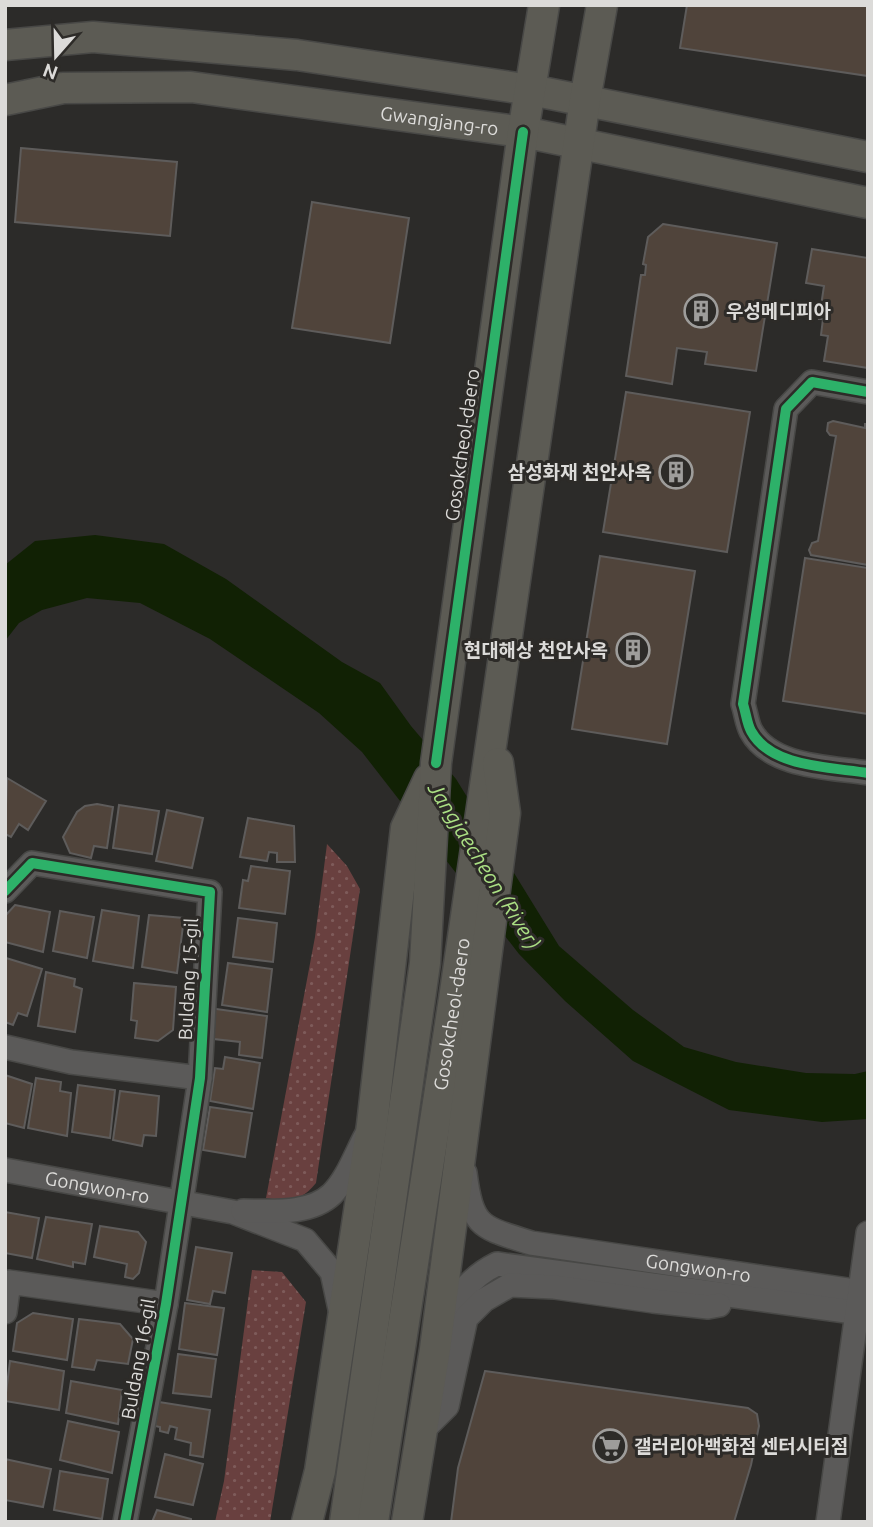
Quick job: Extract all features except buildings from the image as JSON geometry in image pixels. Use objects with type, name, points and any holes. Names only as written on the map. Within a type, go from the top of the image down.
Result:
[{"type":"main road","name":"Gosokcheol-daero","points":[[345,1522],[425,963],[436,763],[523,132],[544,5]]},
{"type":"main road","name":"Gosokcheol-daero","points":[[373,1522],[485,791],[584,100],[602,5]]},
{"type":"main road","points":[[5,45],[93,37],[297,55],[531,90],[868,157]]},
{"type":"main road","name":"Gwangjang-ro","points":[[5,100],[63,88],[191,87],[523,132],[868,203]]},
{"type":"main road","points":[[407,1522],[435,1349],[505,813],[494,728]]},
{"type":"main road","points":[[307,1522],[320,1472],[372,1125],[406,828],[436,763]]},
{"type":"street","points":[[868,391],[812,382],[786,409],[743,704],[751,731],[767,750],[792,761],[868,773]]},
{"type":"street","name":"Buldang 15-gil","points":[[5,891],[32,863],[210,892],[200,1078],[181,1202]]},
{"type":"street","points":[[5,1047],[71,1062],[200,1078]]},
{"type":"street","points":[[233,1212],[301,1209],[330,1196],[342,1181],[372,1125]]},
{"type":"street","name":"Gongwon-ro","points":[[461,1146],[468,1200],[473,1213],[489,1229],[531,1243],[863,1302]]},
{"type":"street","name":"Gongwon-ro","points":[[5,1170],[233,1212]]},
{"type":"street","name":"Buldang 16-gil","points":[[125,1522],[166,1304],[181,1202]]},
{"type":"street","points":[[233,1212],[305,1240],[332,1272],[342,1320]]},
{"type":"street","points":[[828,1522],[847,1384],[863,1302],[868,1233]]},
{"type":"street","name":"Gongwon-ro","points":[[435,1349],[450,1309],[466,1286],[478,1273],[497,1264],[536,1267],[763,1299],[863,1302]]},
{"type":"street","name":"Buldang 16-gil","points":[[5,1312],[7,1281],[166,1304]]},
{"type":"street","points":[[421,1432],[447,1406],[466,1318],[484,1300],[510,1285],[554,1287],[708,1307],[763,1299]]},
{"type":"street","points":[[847,1384],[868,1367]]},
{"type":"shaded area","points":[[327,844],[347,866],[360,889],[316,1183],[305,1194],[294,1199],[266,1198],[315,937]]},
{"type":"shaded area","points":[[252,1270],[282,1272],[306,1302],[270,1522],[215,1522],[224,1481]]},
{"type":"water","name":"Jangjaecheon (River)","points":[[95,535],[164,544],[226,579],[342,662],[380,683],[411,726],[456,779],[559,946],[633,1010],[684,1047],[736,1062],[806,1073],[855,1074],[868,1071],[868,1119],[822,1122],[729,1110],[633,1061],[565,1001],[519,954],[362,752],[319,713],[210,639],[140,603],[87,598],[42,610],[19,623],[5,641],[5,565],[35,541]]},
{"type":"cycle path","points":[[436,763],[523,132]]},
{"type":"cycle path","points":[[868,392],[812,382],[786,409],[743,704],[751,731],[760,743],[773,752],[803,764],[868,773]]},
{"type":"cycle path","points":[[5,891],[32,863],[210,892],[200,1078],[166,1304],[125,1522]]},
{"type":"place","name":"우성메디피아","points":[[701,311]]},
{"type":"place","name":"삼성화재 천안사옥","points":[[676,472]]},
{"type":"place","name":"현대해상 천안사옥","points":[[633,650]]},
{"type":"place","name":"갤러리아백화점 센터시티점","points":[[610,1446]]}]
